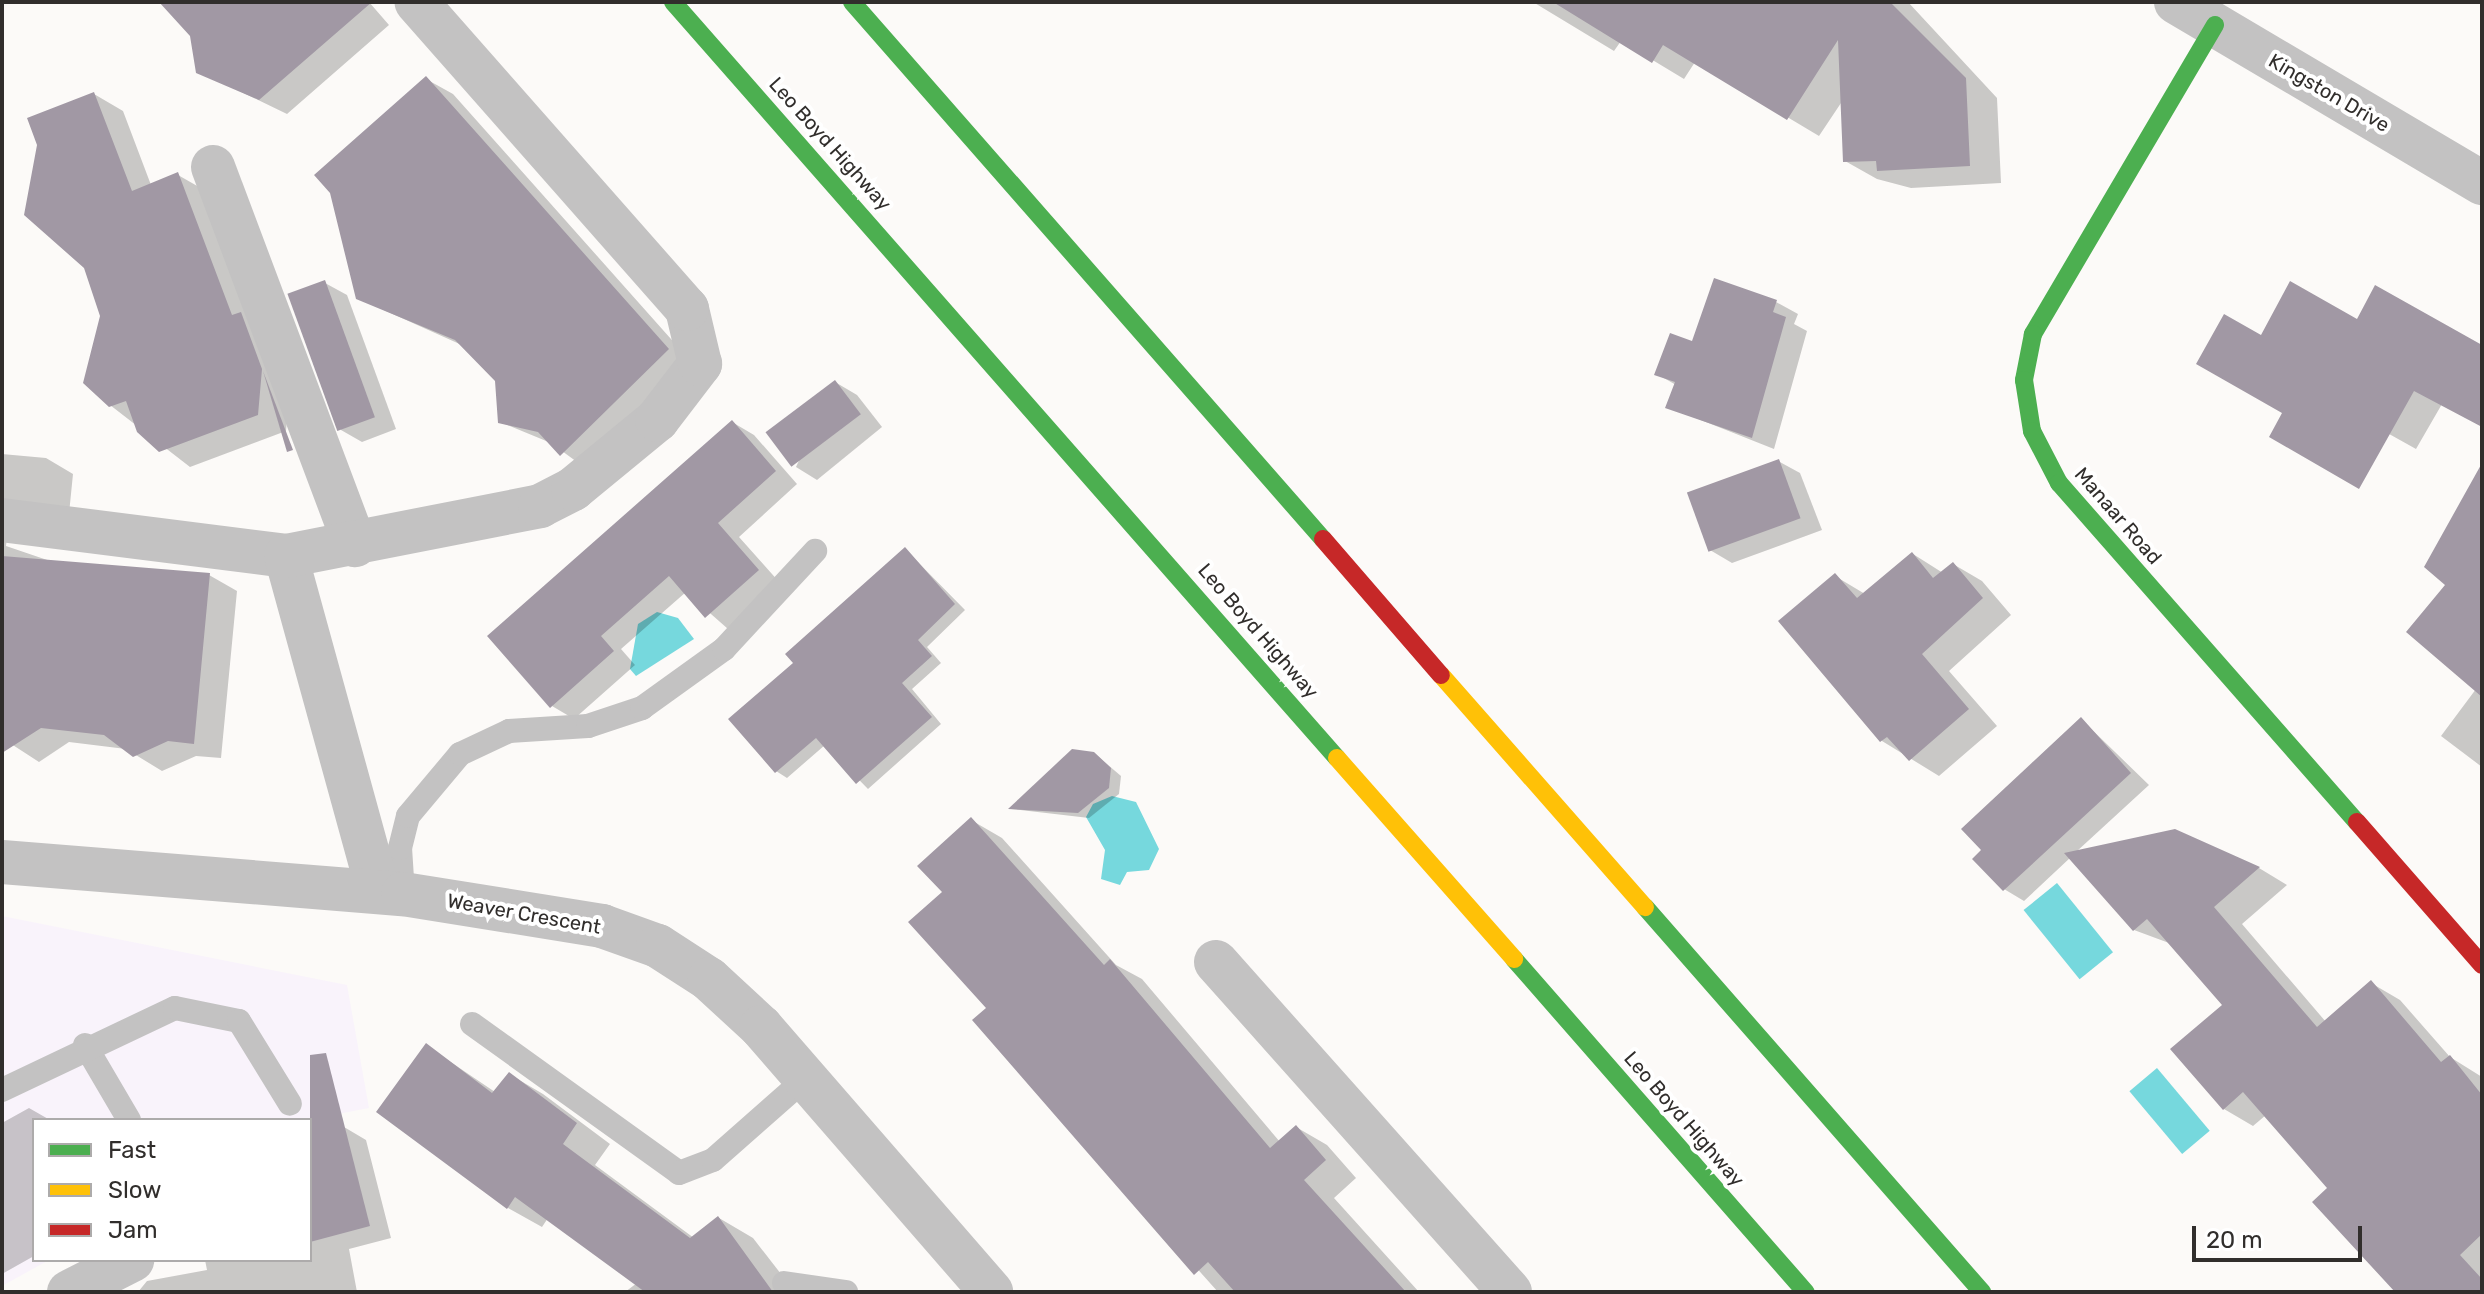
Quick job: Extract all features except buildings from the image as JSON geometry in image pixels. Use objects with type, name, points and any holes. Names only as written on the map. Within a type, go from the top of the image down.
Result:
[{"type":"main road","name":"Leo Boyd Highway","points":[[673,2],[1806,1292]]},
{"type":"main road","points":[[852,2],[1982,1292]]},
{"type":"main road","name":"Manaar Road","points":[[2215,25],[2033,334],[2024,380],[2032,431],[2059,483],[2482,965]]},
{"type":"street","points":[[2,520],[286,556],[475,524],[573,489],[657,420],[700,364],[687,309],[416,2]]},
{"type":"street","name":"Kingston Drive","points":[[2176,2],[2482,183]]},
{"type":"street","points":[[213,167],[355,545]]},
{"type":"street","points":[[286,556],[391,892]]},
{"type":"street","name":"Weaver Crescent","points":[[2,862],[391,892],[588,923],[658,946],[709,979],[806,1078],[991,1292]]},
{"type":"street","points":[[1216,962],[1510,1292]]},
{"type":"street","points":[[69,1292],[128,1262]]},
{"type":"lane","points":[[391,892],[408,816],[460,754],[509,731],[588,726],[642,708],[724,649],[815,551]]},
{"type":"lane","points":[[2,1090],[85,1045],[175,1008],[222,1013],[239,1021],[290,1104]]},
{"type":"lane","points":[[472,1024],[679,1173],[713,1160],[806,1078]]},
{"type":"lane","points":[[85,1045],[128,1118]]},
{"type":"lane","points":[[784,1283],[846,1292]]},
{"type":"shaded area","points":[[2,916],[347,985],[369,1108],[312,1119],[32,1118],[32,1262],[45,1262],[2,1286]]},
{"type":"water","points":[[657,612],[678,618],[694,639],[636,676],[630,669],[638,624]]},
{"type":"water","points":[[1112,796],[1136,802],[1159,849],[1149,870],[1127,872],[1120,885],[1101,879],[1105,850],[1086,817],[1093,804]]},
{"type":"water","points":[[2057,883],[2113,952],[2080,979],[2024,910]]},
{"type":"water","points":[[2157,1068],[2210,1131],[2182,1154],[2129,1091]]},
{"type":"traffic: fast","points":[[673,2],[1337,758]]},
{"type":"traffic: fast","points":[[852,2],[1323,539]]},
{"type":"traffic: fast","points":[[2215,25],[2033,334],[2024,380],[2032,431],[2059,483],[2357,822]]},
{"type":"traffic: fast","points":[[1645,907],[1982,1292]]},
{"type":"traffic: fast","points":[[1514,959],[1806,1292]]},
{"type":"traffic: slow","points":[[1441,675],[1645,907]]},
{"type":"traffic: slow","points":[[1337,758],[1514,959]]},
{"type":"traffic: jam","points":[[1323,539],[1441,675]]},
{"type":"traffic: jam","points":[[2357,822],[2482,965]]}]
